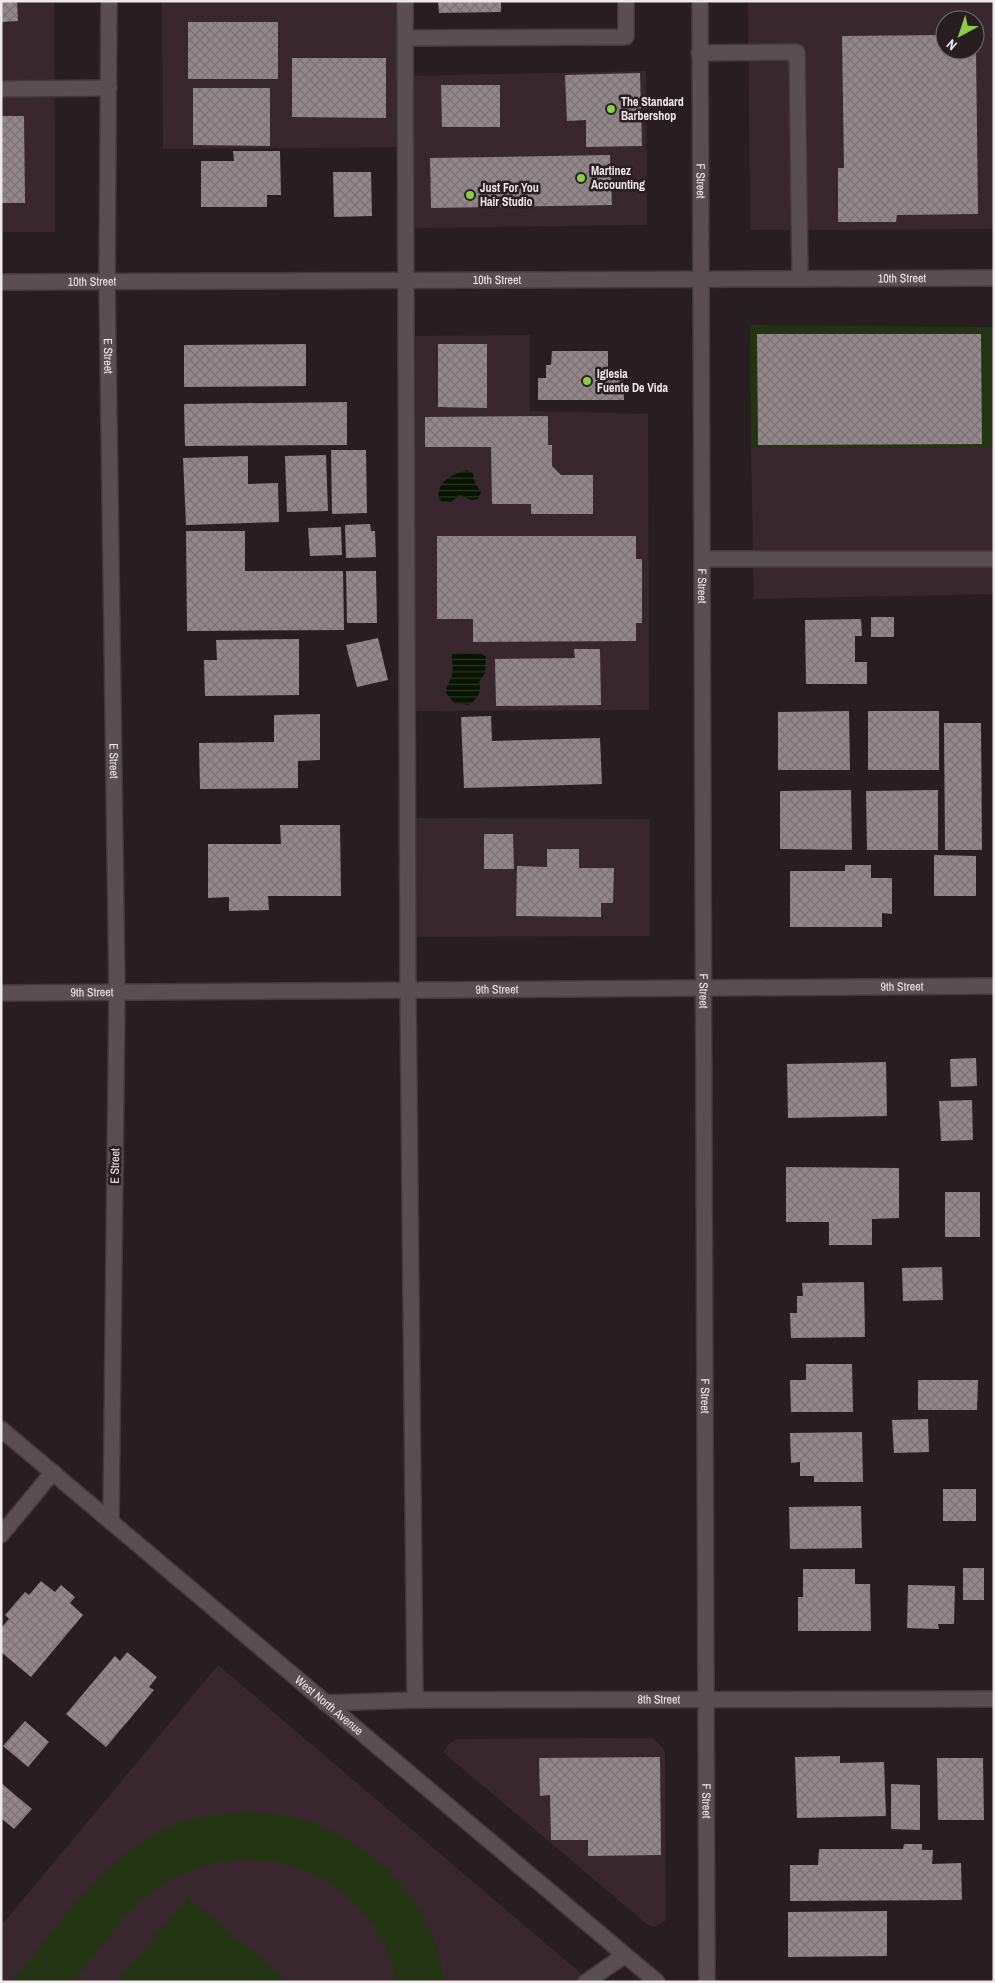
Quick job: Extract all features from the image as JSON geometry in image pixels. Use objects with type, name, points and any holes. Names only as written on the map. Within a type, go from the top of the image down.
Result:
[{"type":"street","name":"E Street","points":[[109,1],[107,281],[116,992],[111,1520]]},
{"type":"street","points":[[405,1],[408,991],[415,1700]]},
{"type":"street","points":[[406,38],[626,37],[626,1]]},
{"type":"street","name":"F Street","points":[[700,1],[707,1982]]},
{"type":"street","points":[[699,53],[797,52],[800,278]]},
{"type":"street","points":[[1,89],[108,88]]},
{"type":"street","name":"10th Street","points":[[1,282],[994,278]]},
{"type":"street","points":[[702,559],[994,559]]},
{"type":"street","name":"9th Street","points":[[1,993],[994,986]]},
{"type":"street","name":"West North Avenue","points":[[1,1429],[657,1982]]},
{"type":"street","points":[[1,1535],[53,1472]]},
{"type":"street","name":"8th Street","points":[[325,1703],[415,1700],[707,1701],[994,1699]]},
{"type":"street","points":[[586,1982],[625,1955]]},
{"type":"shaded area","points":[[1,1],[54,1],[55,232],[1,232]]},
{"type":"shaded area","points":[[162,1],[405,1],[406,76],[646,71],[647,225],[405,228],[405,147],[163,149]]},
{"type":"shaded area","points":[[748,1],[994,1],[994,229],[750,230]]},
{"type":"shaded area","points":[[530,335],[530,411],[648,414],[649,710],[408,711],[406,336]]},
{"type":"shaded area","points":[[994,447],[994,594],[754,599],[751,448]]},
{"type":"shaded area","points":[[467,470],[473,473],[475,483],[481,492],[478,499],[471,500],[460,495],[451,502],[441,501],[438,496],[444,481],[457,473]]},
{"type":"shaded area","points":[[481,653],[486,657],[485,673],[479,682],[480,690],[478,696],[468,705],[455,703],[446,692],[453,672],[452,654]]},
{"type":"shaded area","points":[[408,818],[650,819],[650,936],[409,937]]},
{"type":"shaded area","points":[[218,1665],[591,1982],[1,1982],[1,1926]]},
{"type":"shaded area","points":[[652,1738],[662,1747],[665,1753],[666,1916],[665,1921],[654,1927],[648,1925],[443,1752],[450,1743],[458,1739]]},
{"type":"green space","points":[[750,325],[994,327],[994,447],[751,448]]},
{"type":"green space","points":[[248,1812],[290,1817],[315,1824],[339,1835],[362,1849],[383,1866],[402,1885],[418,1907],[430,1931],[439,1956],[444,1982],[397,1982],[388,1952],[380,1936],[362,1911],[340,1891],[315,1875],[288,1865],[259,1860],[229,1861],[200,1867],[172,1879],[157,1888],[143,1899],[118,1925],[73,1982],[12,1982],[67,1913],[108,1870],[130,1851],[154,1835],[188,1820]]},
{"type":"green space","points":[[188,1897],[288,1982],[117,1982]]},
{"type":"building","points":[[1,1],[17,1],[18,21],[1,22]]},
{"type":"building","points":[[438,1],[501,1],[501,12],[439,13]]},
{"type":"building","points":[[188,22],[278,22],[278,79],[188,79]]},
{"type":"building","points":[[935,35],[935,60],[976,60],[978,214],[897,215],[896,222],[838,222],[838,168],[844,168],[842,36]]},
{"type":"building","points":[[292,58],[386,58],[386,118],[292,117]]},
{"type":"building","points":[[640,73],[642,146],[586,147],[586,120],[567,121],[565,75]]},
{"type":"building","points":[[441,85],[500,85],[500,127],[442,127]]},
{"type":"building","points":[[193,88],[270,88],[270,146],[193,145]]},
{"type":"building","points":[[1,116],[24,116],[25,203],[1,203]]},
{"type":"building","points":[[233,151],[280,151],[281,195],[267,195],[267,207],[201,207],[201,161],[234,161]]},
{"type":"building","points":[[610,155],[612,205],[431,208],[430,158]]},
{"type":"building","points":[[333,172],[371,172],[372,216],[334,217]]},
{"type":"building","points":[[757,334],[981,334],[982,444],[758,445]]},
{"type":"building","points":[[306,344],[306,386],[184,387],[184,345]]},
{"type":"building","points":[[438,344],[487,344],[487,408],[438,407]]},
{"type":"building","points":[[552,351],[608,351],[608,370],[624,370],[624,400],[538,400],[538,378],[546,378],[546,365],[551,365]]},
{"type":"building","points":[[347,402],[347,445],[185,446],[184,404]]},
{"type":"building","points":[[548,416],[548,445],[552,445],[552,466],[561,475],[593,475],[593,514],[531,514],[531,504],[492,504],[491,447],[425,447],[425,417]]},
{"type":"building","points":[[331,450],[366,450],[367,513],[332,514]]},
{"type":"building","points":[[326,455],[328,511],[287,512],[285,456]]},
{"type":"building","points":[[248,456],[248,484],[278,483],[279,522],[186,525],[183,458]]},
{"type":"building","points":[[370,524],[371,531],[375,531],[376,557],[346,558],[345,525]]},
{"type":"building","points":[[341,527],[342,555],[310,556],[308,528]]},
{"type":"building","points":[[186,531],[245,531],[245,571],[343,571],[344,630],[187,631]]},
{"type":"building","points":[[437,536],[636,536],[636,559],[642,559],[642,623],[636,623],[636,641],[473,642],[473,619],[437,619]]},
{"type":"building","points":[[346,571],[376,571],[377,623],[347,623]]},
{"type":"building","points":[[871,617],[894,617],[894,637],[871,637]]},
{"type":"building","points":[[861,619],[862,636],[855,636],[855,662],[867,662],[867,684],[806,684],[805,620]]},
{"type":"building","points":[[378,638],[388,680],[357,687],[346,645]]},
{"type":"building","points":[[299,639],[299,695],[205,696],[204,660],[217,660],[216,640]]},
{"type":"building","points":[[574,649],[600,649],[601,705],[496,706],[495,659],[575,658]]},
{"type":"building","points":[[849,711],[850,770],[778,770],[778,712]]},
{"type":"building","points":[[868,711],[939,711],[939,770],[868,770]]},
{"type":"building","points":[[320,714],[320,760],[298,761],[298,788],[200,789],[199,743],[274,742],[274,715]]},
{"type":"building","points":[[491,716],[492,741],[600,738],[602,784],[464,788],[461,717]]},
{"type":"building","points":[[944,723],[981,723],[982,850],[945,850]]},
{"type":"building","points":[[851,790],[852,850],[780,849],[780,791]]},
{"type":"building","points":[[938,790],[938,850],[867,850],[866,791]]},
{"type":"building","points":[[280,825],[340,825],[341,896],[268,896],[269,910],[229,911],[229,897],[208,898],[208,844],[281,844]]},
{"type":"building","points":[[484,834],[513,834],[514,869],[484,869]]},
{"type":"building","points":[[547,849],[579,849],[579,868],[614,868],[613,903],[601,903],[601,917],[516,916],[517,866],[547,867]]},
{"type":"building","points":[[934,855],[976,856],[976,896],[934,896]]},
{"type":"building","points":[[845,865],[871,865],[871,878],[892,878],[892,914],[882,913],[882,927],[790,927],[790,871],[845,871]]},
{"type":"building","points":[[976,1058],[977,1086],[951,1087],[950,1059]]},
{"type":"building","points":[[886,1062],[887,1116],[788,1118],[787,1064]]},
{"type":"building","points":[[972,1100],[973,1140],[941,1141],[939,1101]]},
{"type":"building","points":[[786,1167],[899,1168],[899,1218],[872,1219],[872,1245],[829,1245],[829,1222],[786,1222]]},
{"type":"building","points":[[945,1192],[980,1192],[980,1237],[945,1237]]},
{"type":"building","points":[[942,1267],[943,1300],[903,1301],[902,1268]]},
{"type":"building","points":[[864,1282],[865,1337],[791,1338],[790,1313],[797,1313],[797,1296],[803,1296],[802,1283]]},
{"type":"building","points":[[806,1364],[852,1364],[853,1412],[791,1412],[790,1380],[806,1380]]},
{"type":"building","points":[[918,1380],[978,1380],[977,1410],[918,1410]]},
{"type":"building","points":[[928,1419],[929,1452],[894,1453],[892,1420]]},
{"type":"building","points":[[862,1432],[863,1482],[814,1482],[814,1476],[800,1476],[800,1462],[791,1463],[790,1433]]},
{"type":"building","points":[[943,1489],[976,1489],[976,1521],[943,1521]]},
{"type":"building","points":[[861,1506],[862,1548],[790,1549],[789,1507]]},
{"type":"building","points":[[963,1568],[984,1568],[984,1600],[963,1600]]},
{"type":"building","points":[[803,1569],[855,1569],[855,1584],[870,1584],[871,1631],[798,1631],[798,1597],[803,1597]]},
{"type":"building","points":[[41,1581],[55,1592],[61,1585],[75,1597],[70,1603],[83,1615],[31,1677],[1,1652],[1,1628],[9,1619],[5,1615],[25,1592],[29,1595]]},
{"type":"building","points":[[908,1585],[955,1586],[954,1624],[938,1624],[939,1629],[907,1628]]},
{"type":"building","points":[[127,1652],[157,1677],[149,1687],[154,1690],[106,1747],[66,1714],[115,1656],[120,1661]]},
{"type":"building","points":[[25,1721],[49,1742],[28,1767],[3,1746]]},
{"type":"building","points":[[840,1756],[840,1763],[884,1762],[886,1816],[797,1818],[795,1757]]},
{"type":"building","points":[[660,1757],[661,1855],[588,1856],[588,1840],[551,1840],[550,1795],[540,1796],[539,1758]]},
{"type":"building","points":[[937,1758],[983,1758],[984,1820],[938,1820]]},
{"type":"building","points":[[1,1783],[32,1809],[14,1829],[1,1818]]},
{"type":"building","points":[[891,1784],[920,1785],[920,1830],[891,1829]]},
{"type":"building","points":[[904,1844],[922,1844],[922,1850],[933,1850],[932,1864],[961,1863],[962,1900],[790,1901],[790,1865],[818,1865],[819,1849],[903,1849]]},
{"type":"building","points":[[887,1911],[887,1956],[788,1957],[788,1912]]},
{"type":"place","name":"The Standard Barbershop","points":[[611,109]]},
{"type":"place","name":"Martinez Accounting","points":[[581,178]]},
{"type":"place","name":"Just For You Hair Studio","points":[[470,195]]},
{"type":"place","name":"Iglesia Fuente De Vida","points":[[587,381]]}]
